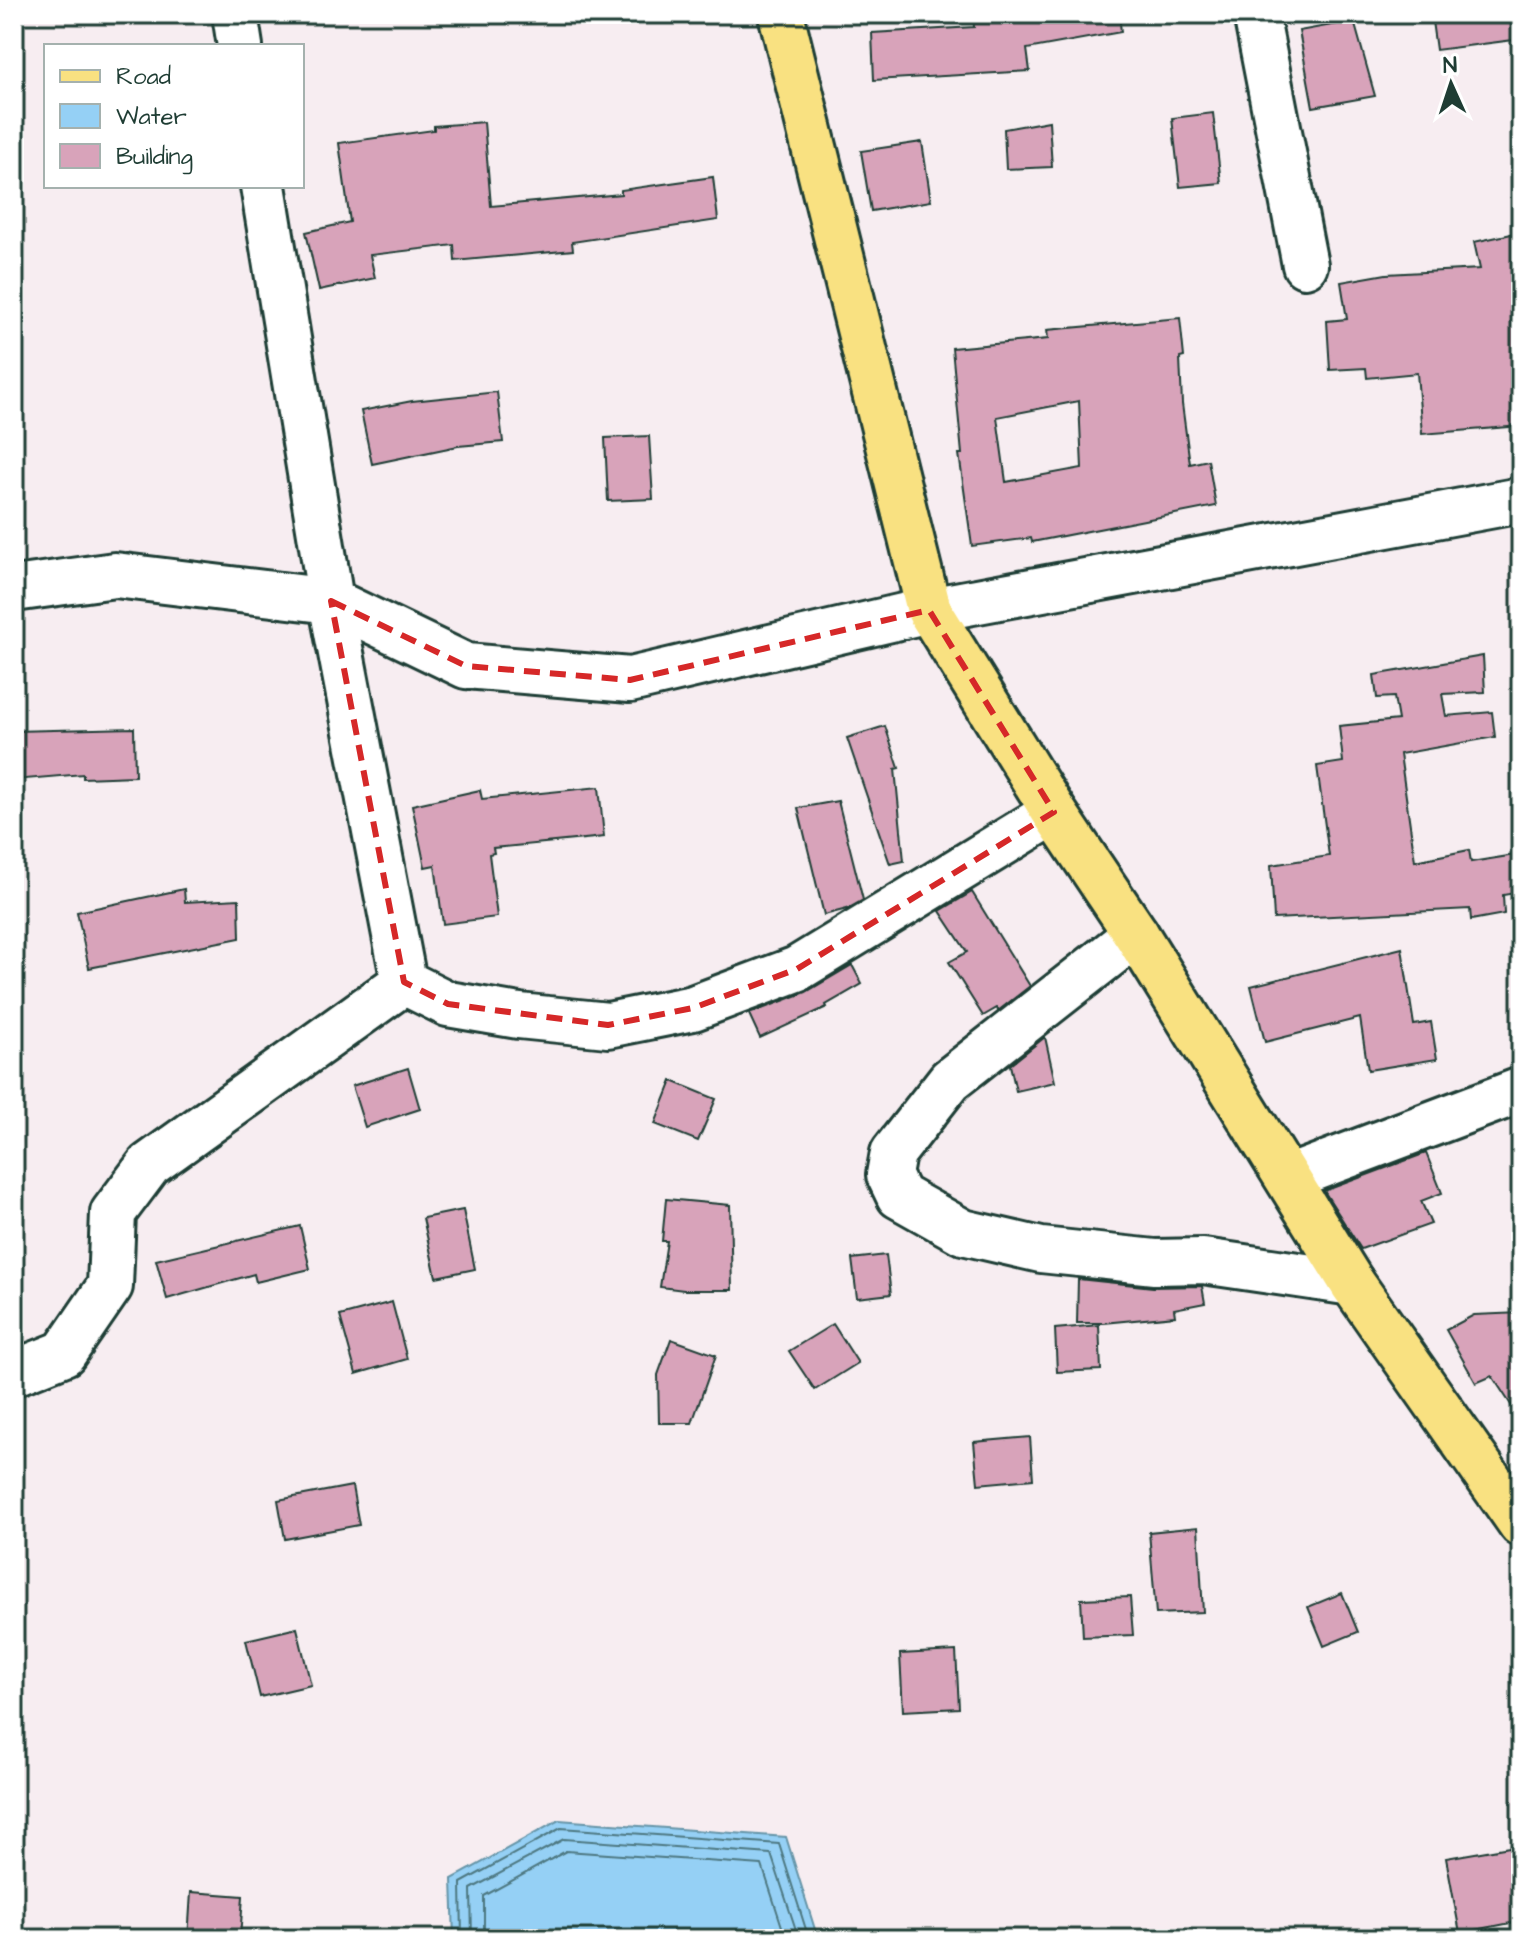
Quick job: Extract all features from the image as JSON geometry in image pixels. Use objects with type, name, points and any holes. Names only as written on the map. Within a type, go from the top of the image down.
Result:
[{"type":"main road","points":[[781,14],[929,610],[1054,812],[1136,934],[1352,1283],[1521,1524]]},
{"type":"street","points":[[235,14],[240,44]]},
{"type":"street","points":[[1256,14],[1305,265]]},
{"type":"street","points":[[263,188],[331,601],[404,982]]},
{"type":"street","points":[[14,589],[115,575],[331,601],[466,666],[630,680],[929,610],[1521,500]]},
{"type":"street","points":[[404,982],[448,1004],[519,1016],[608,1025],[693,1008],[797,969],[1054,812]]},
{"type":"street","points":[[1136,934],[950,1080],[893,1153],[889,1175],[899,1196],[963,1232],[1041,1250],[1155,1262],[1203,1261],[1352,1283]]},
{"type":"street","points":[[14,1373],[64,1353],[110,1286],[113,1213],[149,1165],[404,982]]},
{"type":"street","points":[[1288,1178],[1521,1090]]},
{"type":"highlighted area","points":[[331,601],[466,666],[630,680],[929,610],[1054,812],[797,969],[693,1008],[608,1025],[448,1004],[404,982]]},
{"type":"water","points":[[559,1820],[786,1837],[818,1939],[454,1939],[452,1879]]},
{"type":"building","points":[[973,14],[1119,14],[1121,32],[1027,49],[1030,71],[874,80],[872,33],[974,27]]},
{"type":"building","points":[[1431,14],[1521,14],[1521,39],[1436,50]]},
{"type":"building","points":[[1354,21],[1375,96],[1313,107],[1299,31]]},
{"type":"building","points":[[1213,113],[1221,183],[1180,187],[1172,118]]},
{"type":"building","points":[[1049,121],[1052,167],[1006,169],[1004,129]]},
{"type":"building","points":[[484,122],[491,206],[621,194],[621,190],[713,177],[718,220],[572,242],[573,250],[455,261],[454,245],[370,255],[375,278],[319,290],[306,232],[350,222],[339,143],[434,130],[434,126]]},
{"type":"building","points":[[922,142],[931,201],[871,211],[861,151]]},
{"type":"building","points":[[1521,232],[1521,426],[1422,434],[1417,373],[1367,378],[1366,368],[1330,370],[1327,321],[1347,319],[1341,282],[1386,274],[1480,269],[1474,242]]},
{"type":"building","points":[[1180,318],[1184,357],[1180,358],[1182,404],[1190,464],[1208,460],[1216,506],[1032,542],[1031,538],[972,546],[959,454],[962,454],[952,348],[1048,339],[1047,330]],"holes":[[[1079,401],[1082,468],[1006,482],[997,417]]]},
{"type":"building","points":[[497,392],[503,442],[458,446],[372,464],[361,411],[412,401]]},
{"type":"building","points":[[649,436],[653,499],[608,501],[605,438]]},
{"type":"building","points":[[1483,656],[1485,692],[1442,694],[1446,716],[1492,712],[1495,737],[1400,754],[1415,861],[1469,850],[1471,862],[1521,854],[1521,892],[1503,895],[1504,914],[1471,920],[1470,909],[1274,919],[1271,865],[1329,856],[1317,766],[1343,762],[1339,726],[1398,720],[1394,697],[1377,698],[1374,675]]},
{"type":"building","points":[[885,726],[899,768],[895,769],[904,861],[890,864],[847,738]]},
{"type":"building","points":[[134,728],[135,776],[83,778],[83,774],[14,780],[14,731]]},
{"type":"building","points":[[599,787],[604,837],[493,848],[494,853],[489,854],[497,917],[443,924],[435,865],[425,867],[412,805],[480,790],[482,799]]},
{"type":"building","points":[[838,801],[863,900],[847,909],[824,915],[798,808]]},
{"type":"building","points":[[184,889],[185,902],[239,899],[240,938],[89,968],[77,912]]},
{"type":"building","points":[[972,892],[1030,986],[998,1011],[997,1008],[983,1016],[949,962],[967,952],[940,911]]},
{"type":"building","points":[[1402,948],[1414,1025],[1431,1022],[1437,1059],[1368,1070],[1360,1018],[1265,1042],[1251,986]]},
{"type":"building","points":[[852,965],[862,984],[827,1007],[760,1038],[749,1014],[806,992]]},
{"type":"building","points":[[1045,1037],[1055,1082],[1016,1091],[1010,1065]]},
{"type":"building","points":[[408,1068],[420,1109],[365,1127],[352,1086]]},
{"type":"building","points":[[672,1081],[716,1099],[698,1141],[655,1124]]},
{"type":"building","points":[[1426,1153],[1442,1193],[1421,1201],[1431,1224],[1361,1249],[1324,1191]]},
{"type":"building","points":[[666,1199],[730,1205],[732,1290],[660,1287],[667,1241],[662,1241]]},
{"type":"building","points":[[463,1210],[475,1269],[436,1277],[423,1218]]},
{"type":"building","points":[[300,1226],[310,1269],[256,1282],[254,1274],[167,1299],[156,1260]]},
{"type":"building","points":[[886,1255],[891,1294],[857,1298],[852,1259]]},
{"type":"building","points":[[1078,1279],[1153,1287],[1202,1286],[1205,1303],[1174,1309],[1175,1316],[1077,1323]]},
{"type":"building","points":[[392,1302],[407,1359],[356,1374],[340,1316]]},
{"type":"building","points":[[1521,1313],[1521,1420],[1492,1376],[1476,1383],[1446,1330],[1474,1315]]},
{"type":"building","points":[[833,1324],[858,1363],[815,1390],[789,1351]]},
{"type":"building","points":[[1099,1325],[1101,1370],[1057,1372],[1055,1329]]},
{"type":"building","points":[[671,1339],[716,1355],[692,1423],[659,1423],[658,1375]]},
{"type":"building","points":[[1030,1437],[1033,1479],[978,1484],[974,1442]]},
{"type":"building","points":[[352,1486],[359,1525],[285,1539],[278,1500]]},
{"type":"building","points":[[1198,1527],[1203,1612],[1156,1614],[1149,1532]]},
{"type":"building","points":[[1342,1593],[1358,1632],[1324,1646],[1308,1607]]},
{"type":"building","points":[[1130,1597],[1133,1635],[1083,1637],[1081,1599]]},
{"type":"building","points":[[297,1628],[311,1685],[260,1697],[246,1640]]},
{"type":"building","points":[[956,1651],[959,1708],[903,1711],[900,1654]]},
{"type":"building","points":[[1521,1845],[1521,1921],[1460,1933],[1446,1858]]},
{"type":"building","points":[[191,1892],[243,1896],[240,1939],[188,1939]]}]
